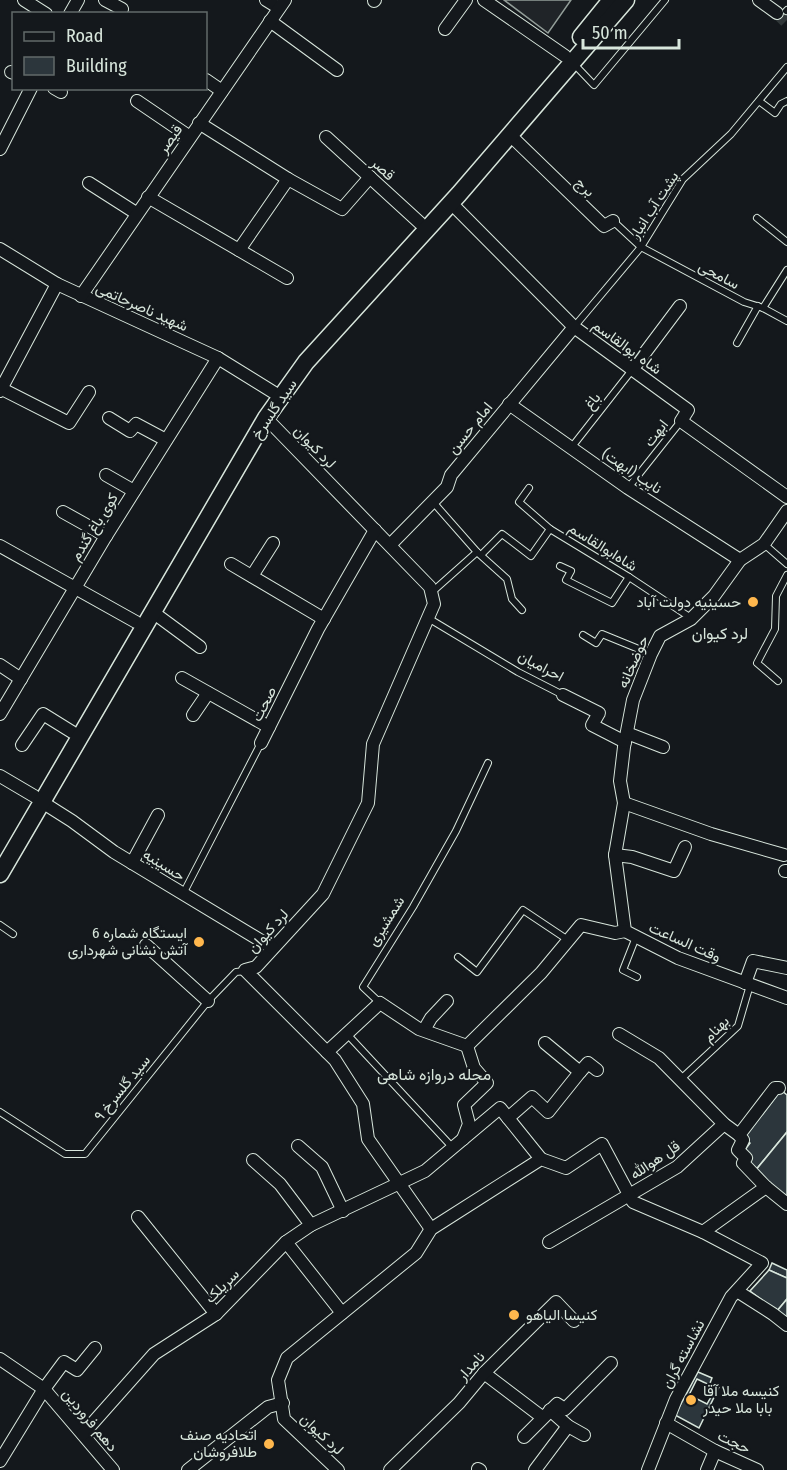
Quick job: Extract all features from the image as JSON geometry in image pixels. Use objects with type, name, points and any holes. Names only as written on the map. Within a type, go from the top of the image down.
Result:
[{"type":"main road","name":"سید گلسرخ","points":[[277,394],[510,135],[611,0]]},
{"type":"main road","name":"سید گلسرخ","points":[[0,874],[72,732],[136,622],[277,394],[298,356],[569,59],[626,0]]},
{"type":"main road","name":"سید گلسرخ","points":[[0,854],[38,799],[154,613],[262,415]]},
{"type":"street","points":[[24,0],[43,12]]},
{"type":"street","points":[[105,0],[122,9]]},
{"type":"street","points":[[266,0],[282,4]]},
{"type":"street","points":[[445,29],[466,0]]},
{"type":"street","points":[[484,0],[569,59]]},
{"type":"street","points":[[759,0],[783,12]]},
{"type":"street","name":"قیصر","points":[[81,296],[282,4]]},
{"type":"street","points":[[270,21],[337,70]]},
{"type":"street","points":[[207,81],[222,91]]},
{"type":"street","points":[[0,149],[4,129],[30,90]]},
{"type":"street","points":[[137,101],[190,137]]},
{"type":"street","points":[[199,123],[288,179],[342,209],[370,177]]},
{"type":"street","name":"برج","points":[[510,135],[604,226],[613,221]]},
{"type":"street","name":"قصر","points":[[326,137],[420,223]]},
{"type":"street","points":[[239,250],[288,179]]},
{"type":"street","points":[[88,183],[136,213]]},
{"type":"street","points":[[148,197],[286,278]]},
{"type":"street","name":"شاه ابوالقاسم","points":[[451,202],[574,327],[688,410],[681,422]]},
{"type":"street","name":"شهید ناصرحاتمی","points":[[0,249],[57,284],[218,358],[277,394]]},
{"type":"street","points":[[57,284],[1,390],[69,423],[89,392]]},
{"type":"street","points":[[632,370],[680,306]]},
{"type":"street","name":"امام حسن","points":[[390,546],[447,487],[452,475],[574,327]]},
{"type":"street","name":"کوی باغ گندم","points":[[0,714],[74,588],[218,358]]},
{"type":"street","name":"نایب (ابهت)","points":[[509,404],[628,488],[740,560]]},
{"type":"street","name":"لرد کیوان","points":[[262,415],[430,586],[434,604],[373,744],[368,803],[323,894],[256,967],[245,970],[335,1060],[363,1104],[368,1139],[431,1229],[416,1253],[288,1358],[278,1380],[284,1419],[338,1470]]},
{"type":"street","points":[[109,418],[130,431],[136,424],[166,440]]},
{"type":"street","points":[[681,422],[787,497]]},
{"type":"street","points":[[106,475],[134,491]]},
{"type":"street","points":[[764,544],[787,511]]},
{"type":"street","points":[[63,512],[106,536]]},
{"type":"street","name":"صحت","points":[[261,743],[324,619],[375,530]]},
{"type":"street","points":[[252,576],[273,543]]},
{"type":"street","name":"حوضخانه","points":[[624,803],[620,781],[633,700],[660,636],[691,619],[714,596],[740,560],[764,544]]},
{"type":"street","points":[[0,546],[136,622]]},
{"type":"street","points":[[231,564],[324,619]]},
{"type":"street","points":[[154,613],[200,647]]},
{"type":"street","points":[[0,665],[21,679]]},
{"type":"street","points":[[182,678],[269,727]]},
{"type":"street","points":[[193,716],[208,693]]},
{"type":"street","name":"احرامیان","points":[[562,695],[599,713],[592,726],[626,738]]},
{"type":"street","points":[[22,745],[44,714],[72,732]]},
{"type":"street","points":[[626,738],[663,747]]},
{"type":"street","name":"حسینیه","points":[[0,776],[132,863],[273,948]]},
{"type":"street","points":[[624,803],[690,837],[784,855]]},
{"type":"street","name":"وقت الساعت","points":[[624,803],[615,855],[631,934],[678,958],[787,998]]},
{"type":"street","points":[[132,863],[158,815]]},
{"type":"street","points":[[615,855],[632,857],[674,871],[690,837]]},
{"type":"street","points":[[458,1144],[469,1124],[464,1105],[487,1083],[474,1068],[467,1046],[541,973],[581,925],[615,933],[631,934]]},
{"type":"street","points":[[146,945],[208,1001]]},
{"type":"street","points":[[747,984],[753,961],[787,968]]},
{"type":"street","points":[[424,1030],[431,1018],[447,1001]]},
{"type":"street","points":[[327,1052],[380,1003]]},
{"type":"street","name":"شمشیری","points":[[380,1003],[424,1030],[467,1046]]},
{"type":"street","points":[[619,1034],[659,1058],[724,1124],[739,1135],[743,1140],[738,1150],[746,1158],[743,1163],[766,1187],[787,1204]]},
{"type":"street","points":[[545,1043],[580,1072]]},
{"type":"street","points":[[597,1070],[588,1063],[548,1112],[532,1097],[508,1118],[541,1159],[566,1168],[602,1144],[633,1202],[704,1232],[766,1187]]},
{"type":"street","points":[[739,1135],[775,1088],[779,1088]]},
{"type":"street","name":"سریلک","points":[[83,1434],[154,1354],[216,1314],[286,1242],[311,1225],[425,1171],[500,1108],[508,1118]]},
{"type":"street","name":"قل هوالله","points":[[549,1242],[677,1167],[724,1124]]},
{"type":"street","points":[[298,1146],[322,1167],[343,1211]]},
{"type":"street","points":[[431,1229],[541,1159]]},
{"type":"street","points":[[253,1160],[280,1184],[311,1225]]},
{"type":"street","points":[[138,1217],[216,1314]]},
{"type":"street","name":"نشاسته گران","points":[[648,1470],[676,1399],[731,1297],[762,1263],[704,1232]]},
{"type":"street","points":[[286,1242],[342,1313]]},
{"type":"street","points":[[737,1291],[773,1314],[787,1326]]},
{"type":"street","name":"نامدار","points":[[390,1470],[556,1302],[574,1321]]},
{"type":"street","points":[[0,1461],[44,1389],[64,1362],[77,1370],[95,1348]]},
{"type":"street","name":"دهم فروردین","points":[[0,1359],[44,1389],[114,1470]]},
{"type":"street","points":[[524,1437],[557,1404],[565,1409],[611,1363]]},
{"type":"street","points":[[484,1373],[546,1414],[584,1435]]},
{"type":"street","points":[[188,1470],[268,1407],[283,1402]]},
{"type":"street","name":"حجت","points":[[666,1423],[715,1451],[757,1470]]},
{"type":"street","points":[[536,1470],[568,1426]]},
{"type":"street","points":[[707,1470],[715,1451]]},
{"type":"lane","points":[[569,59],[594,85],[665,0]]},
{"type":"lane","points":[[787,67],[759,101],[775,113],[781,104],[787,101]]},
{"type":"lane","name":"پشت آب انبار","points":[[574,327],[641,247],[683,180],[731,134],[759,101]]},
{"type":"lane","points":[[758,218],[787,242]]},
{"type":"lane","name":"برج","points":[[613,221],[641,247]]},
{"type":"lane","name":"سامحی","points":[[641,247],[744,302],[761,307],[787,321]]},
{"type":"lane","points":[[737,343],[787,270]]},
{"type":"lane","name":"باغ","points":[[572,448],[632,370]]},
{"type":"lane","name":"ابهت","points":[[628,488],[681,422]]},
{"type":"lane","name":"شاه‌ابوالقاسم","points":[[530,488],[519,502],[550,529],[691,619]]},
{"type":"lane","points":[[433,502],[479,554],[507,579],[512,599],[522,610]]},
{"type":"lane","points":[[432,593],[502,534],[531,556],[550,529]]},
{"type":"lane","points":[[764,544],[787,564]]},
{"type":"lane","points":[[560,566],[571,571],[566,580],[612,603],[628,577]]},
{"type":"lane","points":[[778,681],[757,663],[775,629],[776,596],[787,575]]},
{"type":"lane","name":"احرامیان","points":[[428,618],[518,672],[562,695]]},
{"type":"lane","points":[[583,635],[596,643],[602,634],[651,654]]},
{"type":"lane","name":"صحت","points":[[183,894],[261,743]]},
{"type":"lane","name":"شمشیری","points":[[380,1003],[363,987],[413,907],[456,831],[488,763]]},
{"type":"lane","points":[[458,957],[477,972],[523,910],[569,941]]},
{"type":"lane","points":[[0,925],[13,934]]},
{"type":"lane","points":[[631,934],[622,970],[637,977]]},
{"type":"lane","name":"سید گلسرخ ۹","points":[[0,1112],[65,1154],[85,1154],[208,1001],[236,972],[245,970]]},
{"type":"lane","name":"بهنام","points":[[681,1079],[738,1026],[747,984]]},
{"type":"lane","points":[[347,1034],[458,1144]]},
{"type":"shaded area","points":[[504,0],[571,0],[548,33]]},
{"type":"building","points":[[781,1090],[787,1095],[787,1132],[755,1171],[744,1151],[750,1143],[744,1138]]},
{"type":"building","points":[[787,1132],[787,1197],[755,1171]]},
{"type":"building","points":[[772,1263],[787,1270],[787,1278],[769,1270]]},
{"type":"building","points":[[769,1270],[787,1278],[787,1299],[777,1311],[750,1291]]},
{"type":"building","points":[[787,1299],[787,1319],[777,1311]]},
{"type":"building","name":"کنیسه ملا آقا بابا ملا حیدر","points":[[698,1372],[712,1378],[710,1383],[719,1387],[699,1428],[675,1415]],"holes":[[[697,1379],[716,1388],[707,1404],[689,1395]]]},
{"type":"tunnel","points":[[777,13],[787,23]]},
{"type":"place","name":"حسینیه دولت آباد","points":[[753,602]]},
{"type":"place","name":"ایستگاه شماره 6 آتش نشانی شهرداری","points":[[199,942]]},
{"type":"place","name":"کنیسا الیاهو","points":[[514,1315]]},
{"type":"place","name":"کنیسه ملا آقا بابا ملا حیدر","points":[[691,1400]]},
{"type":"place","name":"اتحادیه صنف طلافروشان","points":[[269,1444]]},
{"type":"district","name":"لرد کیوان","points":[[720,633]]},
{"type":"district","name":"محله دروازه شاهی","points":[[434,1074]]}]
